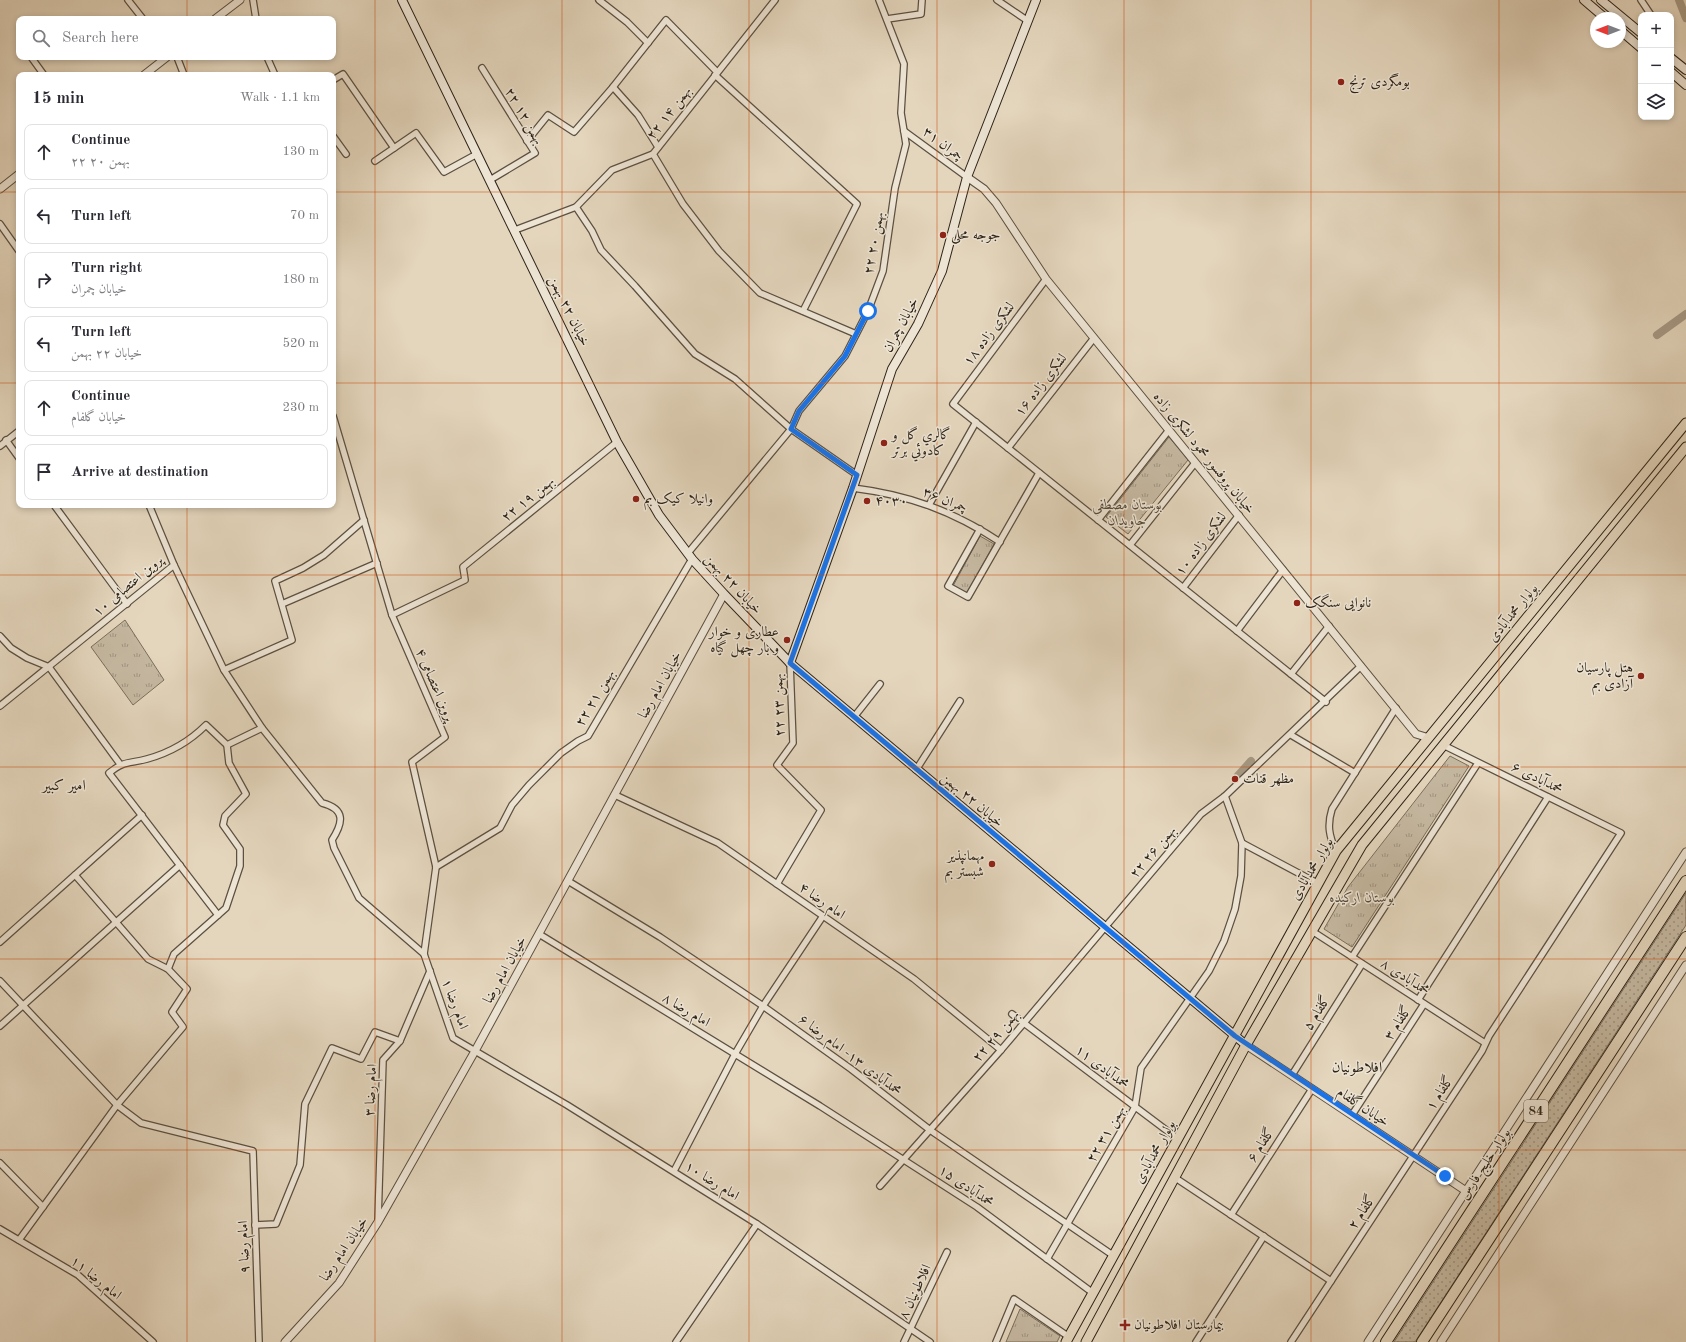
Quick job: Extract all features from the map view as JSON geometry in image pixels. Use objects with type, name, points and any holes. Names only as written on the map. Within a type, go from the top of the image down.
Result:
[{"type":"highway","name":"بولوار خلیج فارس","points":[[1386,1342],[1686,880]]},
{"type":"highway","name":"84","points":[[1422,1342],[1686,937]]},
{"type":"main road","name":"خیابان ۲۲ بهمن","points":[[402,0],[617,442],[659,515],[690,556],[790,663],[1246,1045]]},
{"type":"main road","name":"خیابان چمران","points":[[790,663],[853,488],[892,369],[918,324],[942,271],[967,177],[1036,0]]},
{"type":"main road","points":[[1584,0],[1598,12]]},
{"type":"main road","points":[[1602,0],[1638,30]]},
{"type":"main road","points":[[1626,35],[1638,45]]},
{"type":"main road","points":[[1674,60],[1686,70]]},
{"type":"main road","points":[[1674,75],[1686,85]]},
{"type":"main road","name":"بولوار محمدآبادی","points":[[1068,1339],[1336,852],[1686,422]]},
{"type":"main road","name":"بولوار محمدآبادی","points":[[1086,1342],[1246,1045],[1362,845],[1686,447]]},
{"type":"main road","points":[[1429,738],[1443,745]]},
{"type":"street","points":[[128,0],[141,16]]},
{"type":"street","points":[[219,16],[240,0]]},
{"type":"street","points":[[254,0],[256,16]]},
{"type":"street","points":[[600,0],[627,22],[648,43]]},
{"type":"street","name":"۲۲ بهمن ۱۴","points":[[515,230],[576,207],[612,170],[653,154],[775,0]]},
{"type":"street","name":"۲۲ بهمن ۲۰","points":[[690,556],[791,429],[799,411],[845,356],[868,311],[883,271],[895,188],[906,144],[901,113],[904,64],[880,0]]},
{"type":"street","points":[[887,19],[921,14],[922,0]]},
{"type":"street","points":[[997,0],[1028,21]]},
{"type":"street","points":[[1641,0],[1649,12]]},
{"type":"street","points":[[527,141],[548,115],[574,132],[614,87],[666,20],[716,74],[857,204],[803,311]]},
{"type":"street","points":[[33,60],[42,72]]},
{"type":"street","points":[[147,72],[161,60]]},
{"type":"street","points":[[178,60],[183,72]]},
{"type":"street","points":[[268,60],[274,72]]},
{"type":"street","name":"۲۲ بهمن ۱۲","points":[[482,68],[535,153],[490,180]]},
{"type":"street","points":[[336,78],[343,74],[394,148]]},
{"type":"street","points":[[614,87],[638,115],[658,147]]},
{"type":"street","name":"چمران ۳۱","points":[[904,130],[967,177]]},
{"type":"street","points":[[375,161],[416,133],[444,172],[477,154]]},
{"type":"street","points":[[336,140],[346,154]]},
{"type":"street","points":[[653,154],[683,204],[719,251],[760,292],[856,334]]},
{"type":"street","points":[[0,189],[16,176]]},
{"type":"street","name":"خیابان پروفسور محمود لشکری زاده","points":[[967,177],[984,189],[996,203],[1046,279],[1416,734],[1429,738]]},
{"type":"street","points":[[576,207],[592,231],[601,250],[695,354],[735,379],[791,429],[857,475]]},
{"type":"street","points":[[0,224],[16,247]]},
{"type":"street","name":"لشکری زاده ۱۸","points":[[976,422],[953,404],[1046,279]]},
{"type":"street","name":"لشکری زاده ١۶","points":[[1008,448],[1094,338]]},
{"type":"street","points":[[929,505],[976,422],[1326,702]]},
{"type":"street","name":"پروین اعتصامی ۴","points":[[336,426],[392,615],[445,737],[412,762],[436,867],[424,954]]},
{"type":"street","points":[[1098,520],[1169,430]]},
{"type":"street","points":[[0,446],[16,433]]},
{"type":"street","points":[[6,440],[16,454]]},
{"type":"street","name":"۲۲ بهمن ۱۹","points":[[392,615],[465,580],[463,567],[617,442]]},
{"type":"street","points":[[1130,545],[1195,463]]},
{"type":"street","points":[[980,529],[948,586],[968,598],[1039,473]]},
{"type":"street","name":"چمران ۳۶","points":[[853,488],[879,492],[929,505],[980,529],[1000,542]]},
{"type":"street","points":[[56,508],[127,604]]},
{"type":"street","name":"پروین اعتصامی ۱۰","points":[[0,706],[174,565],[150,508]]},
{"type":"street","name":"لشکری زاده ١٠","points":[[1183,588],[1238,515]]},
{"type":"street","points":[[224,670],[292,640],[275,581],[303,568],[324,555],[364,520]]},
{"type":"street","name":"۲۲ بهمن ۲۱","points":[[436,867],[500,828],[512,805],[529,785],[561,753],[578,740],[588,736],[690,556]]},
{"type":"street","points":[[282,604],[376,562]]},
{"type":"street","points":[[174,565],[224,670],[262,728],[322,803],[331,806],[338,812],[341,820],[340,828],[332,840],[334,848],[359,898],[424,954]]},
{"type":"street","points":[[1237,631],[1283,570]]},
{"type":"street","name":"خیابان امام رضا","points":[[285,1342],[339,1283],[378,1222],[475,1051],[724,594]]},
{"type":"street","points":[[1291,674],[1329,626]]},
{"type":"street","points":[[0,636],[11,648],[27,658],[49,667],[120,764]]},
{"type":"street","name":"۲۲ بهمن ۲۳","points":[[777,884],[821,810],[777,765],[793,743],[790,663]]},
{"type":"street","name":"۲۲ بهمن ۲۶","points":[[1105,928],[1201,814],[1225,796],[1291,735],[1361,666]]},
{"type":"street","points":[[854,717],[880,684]]},
{"type":"street","points":[[916,770],[960,701]]},
{"type":"street","points":[[1336,852],[1330,839],[1329,819],[1332,809],[1396,708]]},
{"type":"street","points":[[168,969],[174,954],[226,908],[240,866],[240,849],[223,825],[225,816],[246,794],[229,763],[227,745],[206,725],[197,734],[174,749],[148,759],[120,764],[110,773],[218,915]]},
{"type":"street","points":[[227,745],[262,728]]},
{"type":"street","points":[[1291,735],[1354,773]]},
{"type":"street","name":"محمدآبادی ۶","points":[[1443,745],[1621,833]]},
{"type":"street","points":[[1352,957],[1478,762]]},
{"type":"street","name":"امام رضا ۴","points":[[615,795],[718,843],[914,980],[1001,1050]]},
{"type":"street","points":[[1225,796],[1242,843],[1318,884]]},
{"type":"street","points":[[1418,1000],[1548,797]]},
{"type":"street","points":[[0,942],[142,815]]},
{"type":"street","name":"گلفام ۱","points":[[1413,1155],[1482,1051],[1485,1043],[1621,833]]},
{"type":"street","name":"۲۲ بهمن ۳۱","points":[[1047,1259],[1135,1107],[1141,1068],[1209,971],[1224,941],[1233,916],[1241,876],[1242,843]]},
{"type":"street","points":[[1368,1342],[1686,852]]},
{"type":"street","points":[[0,1026],[180,864]]},
{"type":"street","points":[[19,1240],[117,1105],[183,1026],[172,1012],[187,989],[168,969],[148,959],[75,875]]},
{"type":"street","name":"محمدآبادی ۱۳- امام رضا ۶","points":[[568,881],[660,937],[763,1006],[851,1069],[930,1130],[1114,1256]]},
{"type":"street","points":[[674,1171],[735,1054],[763,1006],[823,916]]},
{"type":"street","name":"۲۲ بهمن ۲۹","points":[[880,1186],[1001,1050],[1105,928]]},
{"type":"street","name":"محمدآبادی ۸","points":[[1312,931],[1485,1043]]},
{"type":"street","name":"امام رضا ۸","points":[[539,934],[820,1106]]},
{"type":"street","name":"امام رضا ۱","points":[[424,954],[453,1038],[475,1051]]},
{"type":"street","name":"گلفام ۵","points":[[1292,1075],[1362,964]]},
{"type":"street","points":[[1441,1342],[1686,965]]},
{"type":"street","name":"امام رضا ۳","points":[[378,1222],[383,1060],[400,1041],[430,971]]},
{"type":"street","points":[[0,980],[117,1105]]},
{"type":"street","name":"گلفام ۳","points":[[1352,1115],[1424,1004]]},
{"type":"street","name":"محمدآبادی ۱۱","points":[[1012,1014],[1178,1139]]},
{"type":"street","points":[[255,1225],[276,1224],[300,1165],[305,1104],[332,1048],[361,1059],[375,1032],[400,1041]]},
{"type":"street","name":"خیابان گلفام","points":[[1246,1045],[1466,1191]]},
{"type":"street","name":"امام رضا ۱۰","points":[[475,1051],[567,1105],[757,1224],[930,1342]]},
{"type":"street","name":"گلفام ۶","points":[[1231,1215],[1312,1089]]},
{"type":"street","name":"امام رضا ۹","points":[[117,1105],[141,1123],[253,1151],[259,1342]]},
{"type":"street","name":"محمدآبادی ۱۵","points":[[820,1106],[977,1207],[1093,1293]]},
{"type":"street","name":"گلفام ۲","points":[[1290,1342],[1413,1155]]},
{"type":"street","points":[[0,1163],[43,1207]]},
{"type":"street","points":[[1174,1177],[1331,1281]]},
{"type":"street","points":[[676,1342],[757,1224]]},
{"type":"street","name":"امام رضا ۱۱","points":[[0,1228],[78,1275],[153,1342]]},
{"type":"street","points":[[1196,1342],[1264,1236]]},
{"type":"street","name":"افلاطونیان ۸","points":[[904,1342],[947,1252]]},
{"type":"street","points":[[996,1342],[1014,1299],[1068,1339]]},
{"type":"green space","name":"بوستان مصطفی جاویدان","points":[[1169,437],[1188,460],[1128,534],[1106,517]]},
{"type":"green space","points":[[980,536],[994,544],[967,593],[953,586]]},
{"type":"green space","points":[[125,620],[164,680],[133,705],[91,647]]},
{"type":"green space","name":"بوستان ارکیده","points":[[1450,756],[1469,766],[1352,947],[1324,929],[1348,887]]},
{"type":"green space","points":[[1686,893],[1686,925],[1415,1342],[1394,1342]]},
{"type":"green space","points":[[1020,1309],[1060,1336],[1057,1342],[1006,1342]]},
{"type":"waterway","points":[[1679,0],[1686,18]]},
{"type":"waterway","points":[[1657,335],[1686,314]]},
{"type":"waterway","points":[[1235,779],[1251,761]]},
{"type":"place","name":"بومگردی ترنج","points":[[1341,82]]},
{"type":"place","name":"جوجه محلی","points":[[943,235]]},
{"type":"place","name":"گالري گل و كادوئي برتر","points":[[884,443]]},
{"type":"place","name":"وانیلا کیک بم","points":[[636,499]]},
{"type":"place","name":"۴۰۳۰","points":[[867,501]]},
{"type":"place","name":"نانوایی سنگک","points":[[1297,603]]},
{"type":"place","name":"عطاری و خوار و بار چهل گیاه","points":[[787,640]]},
{"type":"place","name":"هتل پارسیان آزادی بم","points":[[1641,676]]},
{"type":"place","name":"مظهر قنات","points":[[1235,779]]},
{"type":"place","name":"مهمانپذیر شبستر بم","points":[[992,864]]},
{"type":"place","name":"بیمارستان افلاطونیان","points":[[1125,1325]]},
{"type":"district","name":"امیر کبیر","points":[[64,786]]},
{"type":"district","name":"افلاطونیان","points":[[1357,1068]]},
{"type":"route","points":[[868,311],[845,356],[799,411],[791,429],[857,475],[790,663],[1246,1045],[1445,1176]]}]
